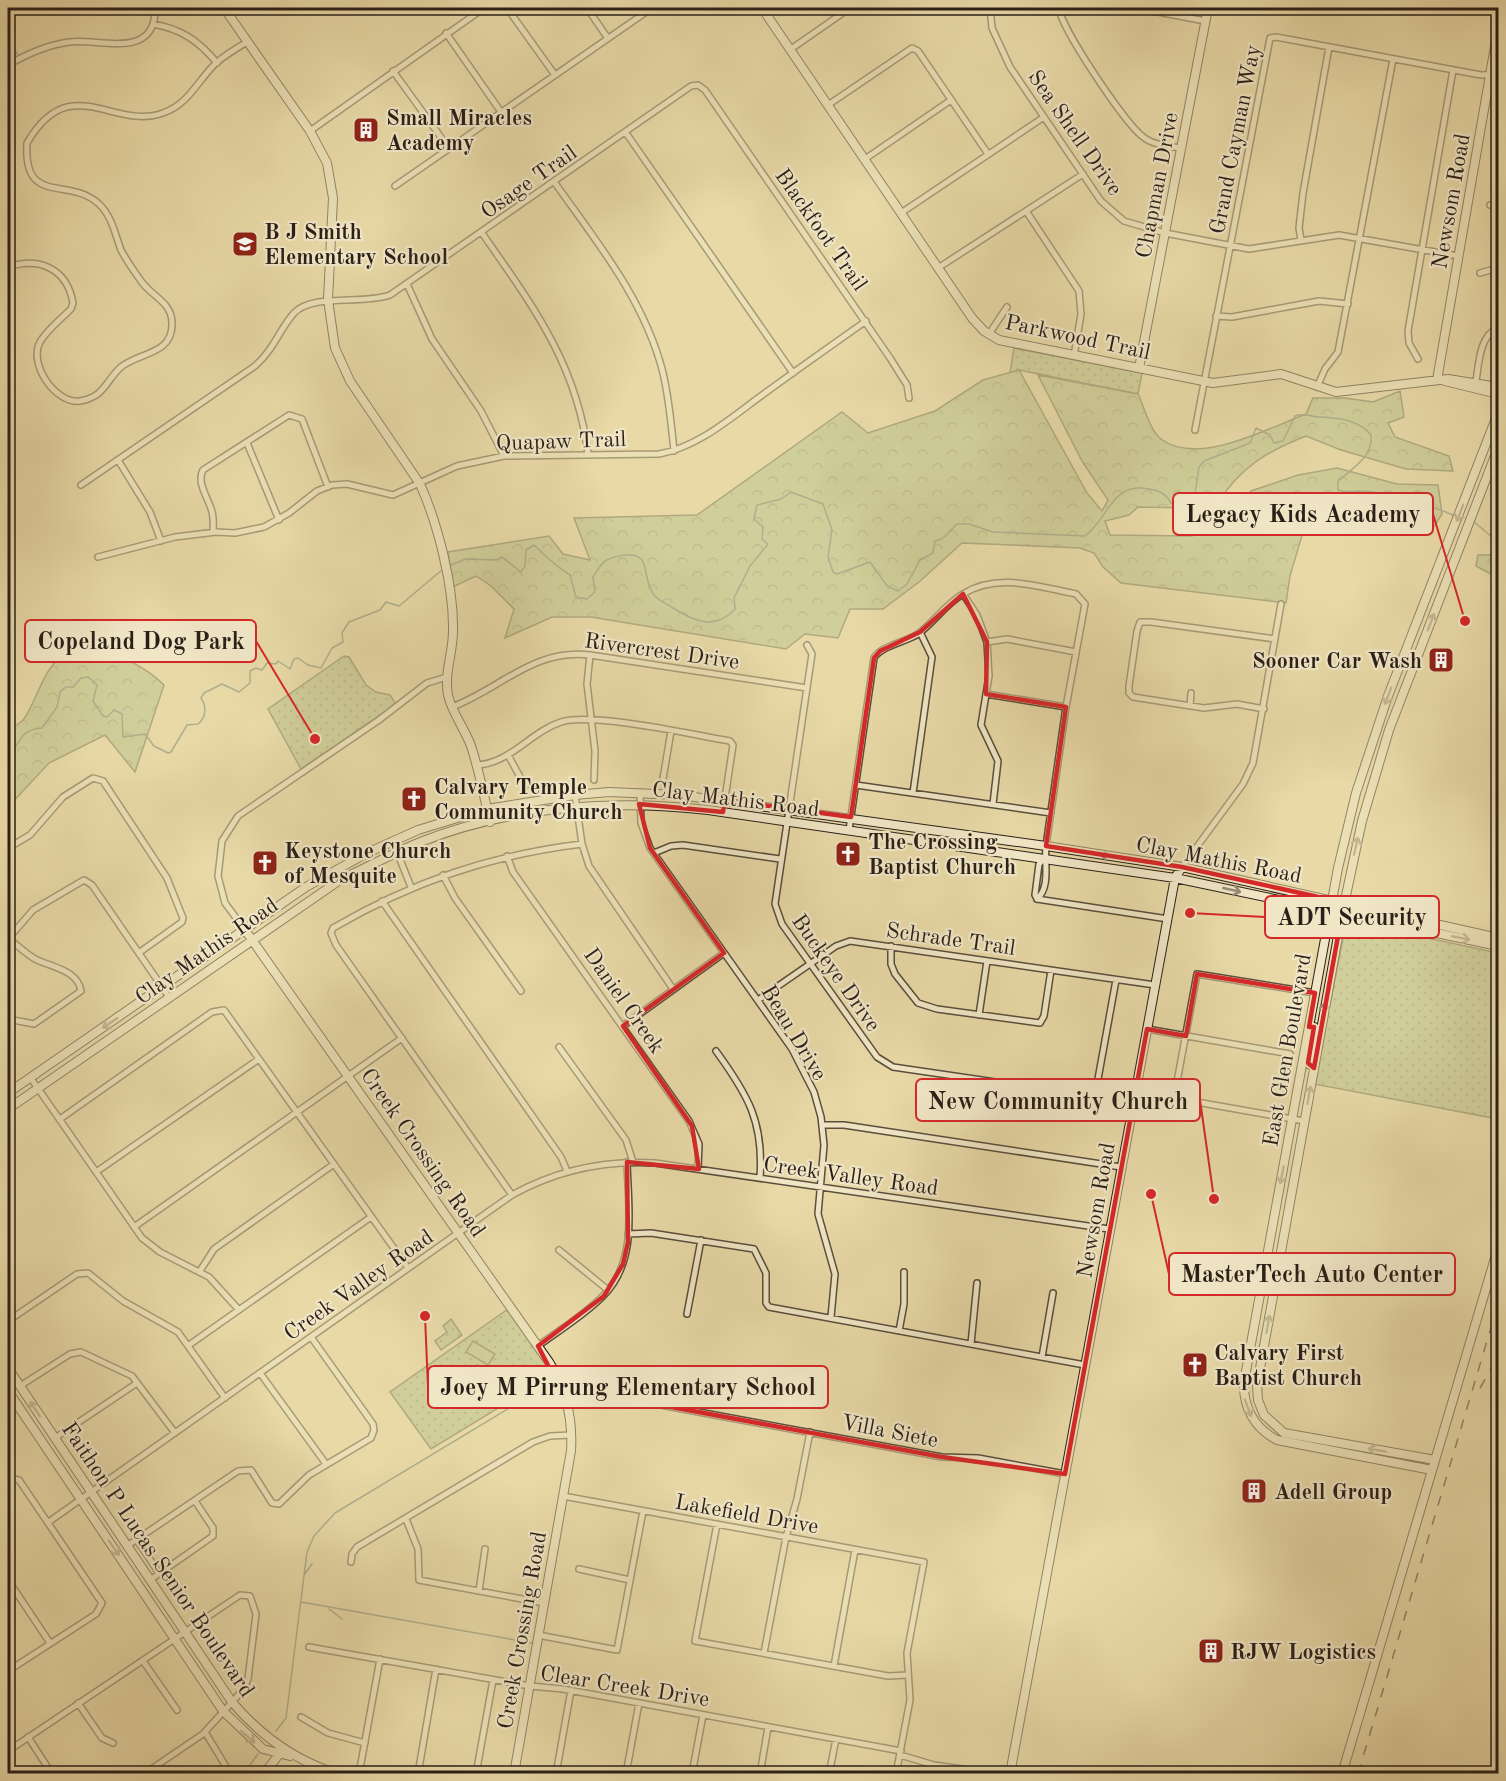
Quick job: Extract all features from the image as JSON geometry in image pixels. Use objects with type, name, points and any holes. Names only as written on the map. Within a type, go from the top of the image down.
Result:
[{"type":"street","points":[[8,65],[31,52],[69,42],[91,41],[119,46],[133,43],[143,38],[153,24],[155,8]]},
{"type":"street","points":[[224,8],[310,131],[327,163],[333,198],[328,300],[331,335],[344,369],[374,419],[420,484],[428,502],[447,580],[453,633],[447,677],[452,707],[471,745],[490,822]]},
{"type":"street","points":[[310,131],[481,8]]},
{"type":"street","points":[[507,8],[555,75]]},
{"type":"street","points":[[587,8],[608,37]]},
{"type":"street","points":[[395,186],[448,147],[652,8]]},
{"type":"street","name":"Parkwood Trail","points":[[762,8],[972,318],[989,334],[1010,344],[1204,382],[1224,383],[1281,374],[1317,387],[1343,392],[1440,380],[1498,387]]},
{"type":"street","points":[[791,49],[850,8]]},
{"type":"street","name":"Sea Shell Drive","points":[[990,8],[992,28],[1000,49],[1101,201],[1117,216],[1134,225],[1229,246],[1256,249],[1334,235],[1458,256]]},
{"type":"street","points":[[1059,8],[1065,26],[1076,45],[1135,130],[1152,142],[1181,148]]},
{"type":"street","points":[[1137,8],[1205,21]]},
{"type":"street","name":"Chapman Drive","points":[[1139,368],[1208,8]]},
{"type":"street","points":[[153,24],[175,28],[186,33],[202,45],[217,63]]},
{"type":"street","name":"Newsom Road","points":[[1440,380],[1458,256],[1495,73],[1498,29]]},
{"type":"street","points":[[446,33],[501,112]]},
{"type":"street","name":"Grand Cayman Way","points":[[1195,430],[1268,41],[1276,37],[1484,75],[1495,73]]},
{"type":"street","points":[[8,267],[25,261],[41,264],[57,274],[69,291],[73,303],[71,309],[40,342],[37,360],[48,382],[66,399],[78,401],[89,399],[107,387],[121,367],[160,349],[172,332],[173,321],[169,308],[142,283],[122,251],[106,211],[83,194],[47,188],[39,183],[28,166],[27,144],[40,124],[74,107],[98,106],[135,116],[165,112],[189,96],[217,63],[247,42]]},
{"type":"street","points":[[1301,240],[1299,228],[1303,193],[1329,47]]},
{"type":"street","points":[[828,105],[912,48],[918,51],[988,154]]},
{"type":"street","points":[[1317,387],[1325,369],[1337,356],[1393,59]]},
{"type":"street","points":[[1418,359],[1409,343],[1408,331],[1454,70]]},
{"type":"street","points":[[393,71],[448,147]]},
{"type":"street","name":"Osage Trail","points":[[81,485],[255,366],[270,353],[295,312],[315,302],[372,300],[390,295],[555,183],[691,86],[698,85]]},
{"type":"street","name":"Blackfoot Trail","points":[[698,85],[705,90],[866,321],[908,385],[909,398]]},
{"type":"street","points":[[865,159],[951,100]]},
{"type":"street","points":[[901,213],[1044,117]]},
{"type":"street","points":[[626,133],[793,373]]},
{"type":"street","points":[[938,268],[1083,174]]},
{"type":"street","points":[[555,183],[628,289],[648,330],[666,389],[674,451]]},
{"type":"street","points":[[1490,205],[1498,204]]},
{"type":"street","points":[[1026,211],[1079,291],[1081,314],[1074,356]]},
{"type":"street","points":[[482,233],[531,304],[560,354],[576,393],[588,454]]},
{"type":"street","points":[[1480,273],[1498,268]]},
{"type":"street","points":[[407,285],[432,339],[481,411],[504,456]]},
{"type":"street","points":[[1216,316],[1232,317],[1318,301],[1348,304]]},
{"type":"street","points":[[989,334],[1007,307]]},
{"type":"street","name":"Quapaw Trail","points":[[98,557],[161,541],[213,532],[235,533],[264,527],[279,520],[317,490],[328,487],[347,484],[393,495],[457,466],[504,456],[659,454],[674,451],[691,444],[866,321]]},
{"type":"street","points":[[1475,386],[1484,342],[1489,333],[1498,328]]},
{"type":"street","name":"Parkwood Trail","points":[[1475,386],[1498,394]]},
{"type":"street","name":"East Glen Boulevard","points":[[1432,1470],[1282,1442],[1258,1425],[1245,1400],[1246,1367],[1330,911],[1356,793],[1388,696],[1498,413]]},
{"type":"street","points":[[213,532],[213,513],[200,476],[203,470],[275,421],[295,415],[302,419],[328,487]]},
{"type":"street","points":[[246,442],[279,520]]},
{"type":"street","name":"East Glen Boulevard","points":[[1267,1419],[1257,1395],[1259,1369],[1356,844],[1377,768],[1421,646],[1498,448]]},
{"type":"street","points":[[118,460],[150,513],[161,541]]},
{"type":"street","points":[[849,830],[874,658],[880,651],[895,646],[920,632],[963,594],[979,586],[1004,582],[1076,594],[1083,598],[1085,604],[1066,707],[1044,859],[1047,868],[1045,881],[1042,894],[1037,899]]},
{"type":"street","points":[[963,594],[977,615],[987,642],[989,676],[981,725],[995,754],[999,772],[993,804]]},
{"type":"street","name":"Newsom Road","points":[[1010,1773],[1175,878],[1244,784],[1253,763],[1281,604]]},
{"type":"street","points":[[1264,709],[1238,704],[1204,708],[1139,698],[1128,693],[1140,622],[1275,639]]},
{"type":"street","points":[[913,793],[932,657],[920,632]]},
{"type":"street","points":[[987,642],[1007,639],[1076,652]]},
{"type":"street","points":[[1410,642],[1421,646]]},
{"type":"street","name":"Buckeye Drive","points":[[807,645],[812,654],[774,904],[776,913],[873,1053],[888,1065],[1091,1096],[1096,1090],[1116,980]]},
{"type":"street","name":"Rivercrest Drive","points":[[452,707],[479,695],[529,664],[562,655],[590,655],[807,688]]},
{"type":"street","points":[[590,655],[587,684],[595,751],[594,780]]},
{"type":"street","name":"Creek Crossing Road","points":[[447,677],[427,683],[379,720],[238,816],[222,841],[218,876],[225,903],[253,939],[538,1346],[555,1371],[567,1402],[571,1435],[563,1496],[514,1773]]},
{"type":"street","points":[[1190,705],[1191,693]]},
{"type":"street","points":[[986,694],[1066,707]]},
{"type":"street","points":[[476,765],[493,762],[508,755],[550,726],[571,719],[590,719],[670,731],[733,743],[723,812]]},
{"type":"street","points":[[663,779],[670,731]]},
{"type":"street","points":[[508,755],[525,786]]},
{"type":"street","points":[[8,848],[30,835],[74,788],[86,780],[97,778],[103,781],[167,878],[183,915],[182,922],[140,952]]},
{"type":"street","points":[[856,785],[1051,813]]},
{"type":"street","name":"Clay Mathis Road","points":[[8,1093],[323,876],[418,830],[487,808],[575,795],[640,792],[725,800],[1182,867],[1498,938]]},
{"type":"street","name":"Beau Drive","points":[[640,792],[642,830],[654,853],[758,1000],[804,1070],[816,1098],[822,1125],[824,1156],[818,1214],[835,1274],[831,1317]]},
{"type":"street","points":[[575,795],[582,844],[596,879],[673,989]]},
{"type":"street","name":"Clay Mathis Road","points":[[8,1109],[340,880],[397,852],[452,831],[576,806],[639,804],[723,812],[1175,878],[1498,946]]},
{"type":"street","points":[[982,850],[984,837]]},
{"type":"street","points":[[393,842],[411,887]]},
{"type":"street","points":[[512,1194],[336,945],[331,933],[333,928],[382,901],[442,875],[507,856],[582,844]]},
{"type":"street","points":[[654,853],[671,846],[683,845],[780,859]]},
{"type":"street","name":"Daniel Creek","points":[[507,856],[513,872],[692,1126],[700,1149],[698,1169]]},
{"type":"street","points":[[1037,899],[1035,895],[1039,864],[1044,859]]},
{"type":"street","points":[[442,875],[455,898],[521,991]]},
{"type":"street","points":[[8,1019],[34,1024],[81,991],[80,986],[62,969],[36,959],[8,939],[33,910],[84,880],[92,885],[169,997]]},
{"type":"street","points":[[1037,880],[1045,881]]},
{"type":"street","points":[[1037,899],[1168,919]]},
{"type":"street","points":[[382,901],[555,1148],[567,1171]]},
{"type":"street","name":"Schrade Trail","points":[[758,1000],[810,963],[846,942],[891,946],[1155,985]]},
{"type":"street","points":[[891,946],[891,964],[896,974],[918,1002],[937,1009],[1033,1023],[1042,1022],[1051,970]]},
{"type":"street","points":[[623,1026],[724,953]]},
{"type":"street","points":[[979,1015],[987,961]]},
{"type":"street","points":[[1304,1121],[1174,1098],[1197,974],[1315,993]]},
{"type":"street","points":[[60,1119],[221,1009],[228,1014],[408,1268]]},
{"type":"street","points":[[1309,1027],[1314,1027],[1308,1063],[1314,1068]]},
{"type":"street","points":[[1147,1029],[1290,1054]]},
{"type":"street","points":[[134,1227],[402,1038]]},
{"type":"street","points":[[85,1040],[92,1051]]},
{"type":"street","points":[[538,1346],[596,1303],[608,1290],[623,1264],[628,1234],[630,1162],[626,1140],[559,1047]]},
{"type":"street","points":[[716,1051],[743,1088],[754,1112],[761,1144],[760,1178]]},
{"type":"street","points":[[96,1172],[259,1059]]},
{"type":"street","points":[[30,1077],[134,1227],[150,1246],[200,1271],[223,1289],[239,1310]]},
{"type":"street","points":[[822,1125],[844,1125],[1121,1167]]},
{"type":"street","name":"Creek Valley Road","points":[[50,1521],[512,1194],[567,1171],[590,1165],[630,1162],[698,1169],[1109,1229]]},
{"type":"street","points":[[200,1271],[208,1256],[218,1246],[334,1164]]},
{"type":"street","points":[[189,1345],[371,1217]]},
{"type":"street","points":[[628,1234],[651,1233],[756,1251],[766,1273],[767,1306],[1085,1365]]},
{"type":"street","points":[[1271,1233],[1283,1235]]},
{"type":"street","points":[[687,1314],[701,1240]]},
{"type":"street","points":[[1342,1773],[1498,1248]]},
{"type":"street","points":[[559,1250],[608,1290]]},
{"type":"street","points":[[8,1321],[77,1274],[84,1272],[92,1275],[123,1301],[174,1328],[189,1345],[225,1398]]},
{"type":"street","points":[[899,1330],[904,1304],[904,1272]]},
{"type":"street","points":[[971,1344],[977,1283]]},
{"type":"street","points":[[1042,1357],[1053,1293]]},
{"type":"street","points":[[127,1546],[246,1468],[254,1473],[272,1503],[279,1504],[303,1479],[368,1440],[374,1434],[374,1427],[311,1337]]},
{"type":"street","points":[[20,1386],[77,1351],[129,1375],[175,1433]]},
{"type":"street","points":[[1246,1367],[1259,1369]]},
{"type":"street","name":"Faithon P Lucas Senior Boulevard","points":[[8,1368],[232,1702],[281,1752]]},
{"type":"street","points":[[260,1373],[326,1464]]},
{"type":"street","points":[[55,1438],[137,1383]]},
{"type":"street","name":"Faithon P Lucas Senior Boulevard","points":[[8,1394],[223,1711],[263,1749],[281,1752],[338,1773]]},
{"type":"street","name":"Villa Siete","points":[[567,1402],[597,1395],[612,1396],[942,1456],[978,1458],[1065,1474]]},
{"type":"street","points":[[1258,1425],[1267,1419],[1289,1434],[1435,1460]]},
{"type":"street","points":[[764,1653],[786,1537],[797,1499],[810,1432]]},
{"type":"street","points":[[351,1562],[352,1554],[357,1547],[533,1442],[550,1436],[571,1435]]},
{"type":"street","points":[[1332,1452],[1335,1443]]},
{"type":"street","points":[[8,1478],[19,1480],[50,1521],[102,1603],[96,1614],[8,1671]]},
{"type":"street","name":"Lakefield Drive","points":[[563,1496],[924,1562],[907,1653],[908,1675]]},
{"type":"street","points":[[150,1580],[213,1536],[213,1528],[195,1501]]},
{"type":"street","points":[[538,1635],[617,1650],[643,1511]]},
{"type":"street","points":[[406,1519],[418,1549],[419,1580],[544,1603]]},
{"type":"street","points":[[717,1524],[695,1641],[888,1676],[908,1675],[910,1700],[896,1773]]},
{"type":"street","points":[[137,1540],[159,1573]]},
{"type":"street","points":[[479,1591],[485,1550]]},
{"type":"street","points":[[834,1666],[855,1550]]},
{"type":"street","points":[[579,1569],[630,1580]]},
{"type":"street","points":[[8,1580],[50,1643]]},
{"type":"street","points":[[8,1751],[240,1595],[248,1594],[253,1598],[256,1614],[248,1680],[243,1690],[205,1732],[144,1773]]},
{"type":"street","name":"Clear Creek Drive","points":[[309,1647],[703,1714],[900,1753],[934,1765],[990,1773]]},
{"type":"street","points":[[359,1773],[380,1659]]},
{"type":"street","points":[[143,1661],[177,1710]]},
{"type":"street","points":[[418,1773],[436,1670]]},
{"type":"street","points":[[476,1773],[493,1680]]},
{"type":"street","points":[[556,1773],[571,1690]]},
{"type":"street","points":[[78,1703],[102,1738],[113,1743]]},
{"type":"street","points":[[626,1773],[639,1703]]},
{"type":"street","points":[[693,1773],[703,1714]]},
{"type":"street","points":[[301,1717],[328,1733],[365,1743]]},
{"type":"street","points":[[760,1773],[768,1727]]},
{"type":"street","points":[[205,1732],[225,1765]]},
{"type":"street","points":[[28,1737],[52,1773]]},
{"type":"street","points":[[829,1773],[836,1739]]},
{"type":"street","points":[[264,1773],[281,1752]]},
{"type":"highlighted area","points":[[963,594],[987,642],[986,694],[1066,707],[1046,846],[1182,867],[1314,896],[1332,901],[1330,911],[1342,914],[1314,1068],[1308,1063],[1314,1027],[1309,1027],[1315,993],[1197,974],[1186,1036],[1147,1029],[1065,1474],[942,1457],[612,1396],[567,1402],[538,1346],[604,1296],[623,1264],[628,1242],[627,1162],[699,1169],[692,1126],[623,1026],[724,953],[650,848],[639,804],[723,812],[725,800],[851,817],[874,658],[880,651],[920,632]]},
{"type":"green space","points":[[1014,348],[1142,373],[1138,394],[1019,370],[1010,373]]},
{"type":"green space","points":[[1019,370],[1087,493],[1102,511],[1108,500],[1082,461],[1038,375],[1138,394],[1150,424],[1161,439],[1176,447],[1194,449],[1233,442],[1306,414],[1313,398],[1345,398],[1373,402],[1400,391],[1404,417],[1388,423],[1395,437],[1449,456],[1453,471],[1406,469],[1341,450],[1306,436],[1267,454],[1245,470],[1218,503],[1190,508],[1138,507],[1129,515],[1105,521],[1110,535],[1192,536],[1223,523],[1251,491],[1298,475],[1337,468],[1397,484],[1438,485],[1442,514],[1433,528],[1404,529],[1398,535],[1367,516],[1346,507],[1291,508],[1306,522],[1290,576],[1286,603],[1121,583],[1103,567],[1094,553],[1080,548],[962,543],[919,582],[883,609],[850,609],[838,638],[805,634],[786,649],[591,617],[552,617],[505,638],[514,609],[491,586],[476,576],[453,587],[448,552],[549,536],[563,554],[590,560],[574,518],[697,515],[842,412],[868,433],[935,411],[983,380]]},
{"type":"green space","points":[[1498,548],[1498,584],[1491,574],[1476,566],[1478,555],[1490,555]]},
{"type":"green space","points":[[94,650],[132,662],[149,672],[164,685],[135,772],[105,735],[49,763],[8,807],[8,731],[23,720],[28,713],[46,675],[58,659],[69,654]]},
{"type":"green space","points":[[344,656],[349,657],[366,685],[376,692],[390,695],[396,704],[301,769],[268,709]]},
{"type":"green space","points":[[1353,922],[1498,953],[1498,1119],[1314,1084],[1345,929]]},
{"type":"green space","points":[[508,1309],[554,1374],[431,1449],[390,1392]]},
{"type":"green space","points":[[451,1319],[462,1335],[441,1350],[435,1341],[447,1332],[443,1326]]},
{"type":"green space","points":[[473,1341],[495,1354],[488,1365],[466,1352]]},
{"type":"waterway","points":[[8,39],[18,55]]},
{"type":"waterway","points":[[448,566],[466,559],[496,560],[502,557],[521,572],[525,566],[526,550],[534,545],[570,575],[576,597],[587,599],[595,592],[593,577],[603,563],[616,557],[637,556],[644,564],[650,588],[658,599],[689,617],[712,622],[720,620],[735,609],[734,598],[750,566],[768,544],[762,539],[763,527],[754,519],[757,505],[781,499],[791,492],[823,504],[832,530],[828,557],[833,572],[837,574],[870,562],[887,586],[898,591],[907,584],[920,560],[933,553],[935,541],[942,539],[957,524],[969,524],[993,532],[1085,536],[1112,503],[1126,491],[1136,488],[1153,490],[1164,495],[1171,503],[1181,503],[1195,493],[1199,467],[1204,461],[1250,443],[1256,428],[1270,435],[1274,443],[1283,441],[1295,416],[1302,414],[1347,420],[1360,426],[1371,435],[1369,450],[1356,467],[1338,481],[1338,490],[1371,492],[1395,497],[1436,508],[1454,516]]},
{"type":"waterway","points":[[1473,521],[1492,537],[1495,555],[1498,557]]},
{"type":"waterway","points":[[8,758],[24,734],[42,728],[57,707],[60,692],[66,687],[73,687],[81,678],[88,677],[97,685],[93,701],[103,716],[107,717],[114,710],[122,714],[123,737],[145,734],[154,746],[168,753],[171,752],[187,725],[198,724],[203,719],[205,709],[201,698],[204,693],[222,684],[239,692],[250,683],[250,671],[256,668],[262,670],[267,663],[276,664],[278,661],[290,669],[294,659],[298,658],[308,665],[321,668],[332,648],[343,642],[342,633],[349,622],[380,610],[386,602],[399,606],[442,570]]},
{"type":"waterway","points":[[276,1731],[286,1718],[307,1552],[314,1536],[335,1513],[551,1383]]},
{"type":"waterway","points":[[304,1575],[312,1564]]},
{"type":"waterway","points":[[301,1602],[532,1643]]},
{"type":"waterway","points":[[329,1609],[342,1619]]},
{"type":"waterway","points":[[243,1774],[258,1754]]},
{"type":"railway","points":[[1358,1774],[1498,1304]]},
{"type":"railway","points":[[1480,1388],[1498,1357]]},
{"type":"place","name":"Small Miracles Academy","points":[[366,130]]},
{"type":"place","name":"B J Smith Elementary School","points":[[245,244]]},
{"type":"place","name":"Legacy Kids Academy","points":[[1465,621]]},
{"type":"place","name":"Sooner Car Wash","points":[[1441,660]]},
{"type":"place","name":"Copeland Dog Park","points":[[315,739]]},
{"type":"place","name":"Calvary Temple Community Church","points":[[414,799]]},
{"type":"place","name":"The Crossing Baptist Church","points":[[848,854]]},
{"type":"place","name":"Keystone Church of Mesquite","points":[[265,863]]},
{"type":"place","name":"ADT Security","points":[[1190,913]]},
{"type":"place","name":"MasterTech Auto Center","points":[[1151,1194]]},
{"type":"place","name":"New Community Church","points":[[1214,1199]]},
{"type":"place","name":"Joey M Pirrung Elementary School","points":[[425,1316]]},
{"type":"place","name":"Calvary First Baptist Church","points":[[1195,1365]]},
{"type":"place","name":"Adell Group","points":[[1254,1491]]},
{"type":"place","name":"RJW Logistics","points":[[1211,1651]]}]
